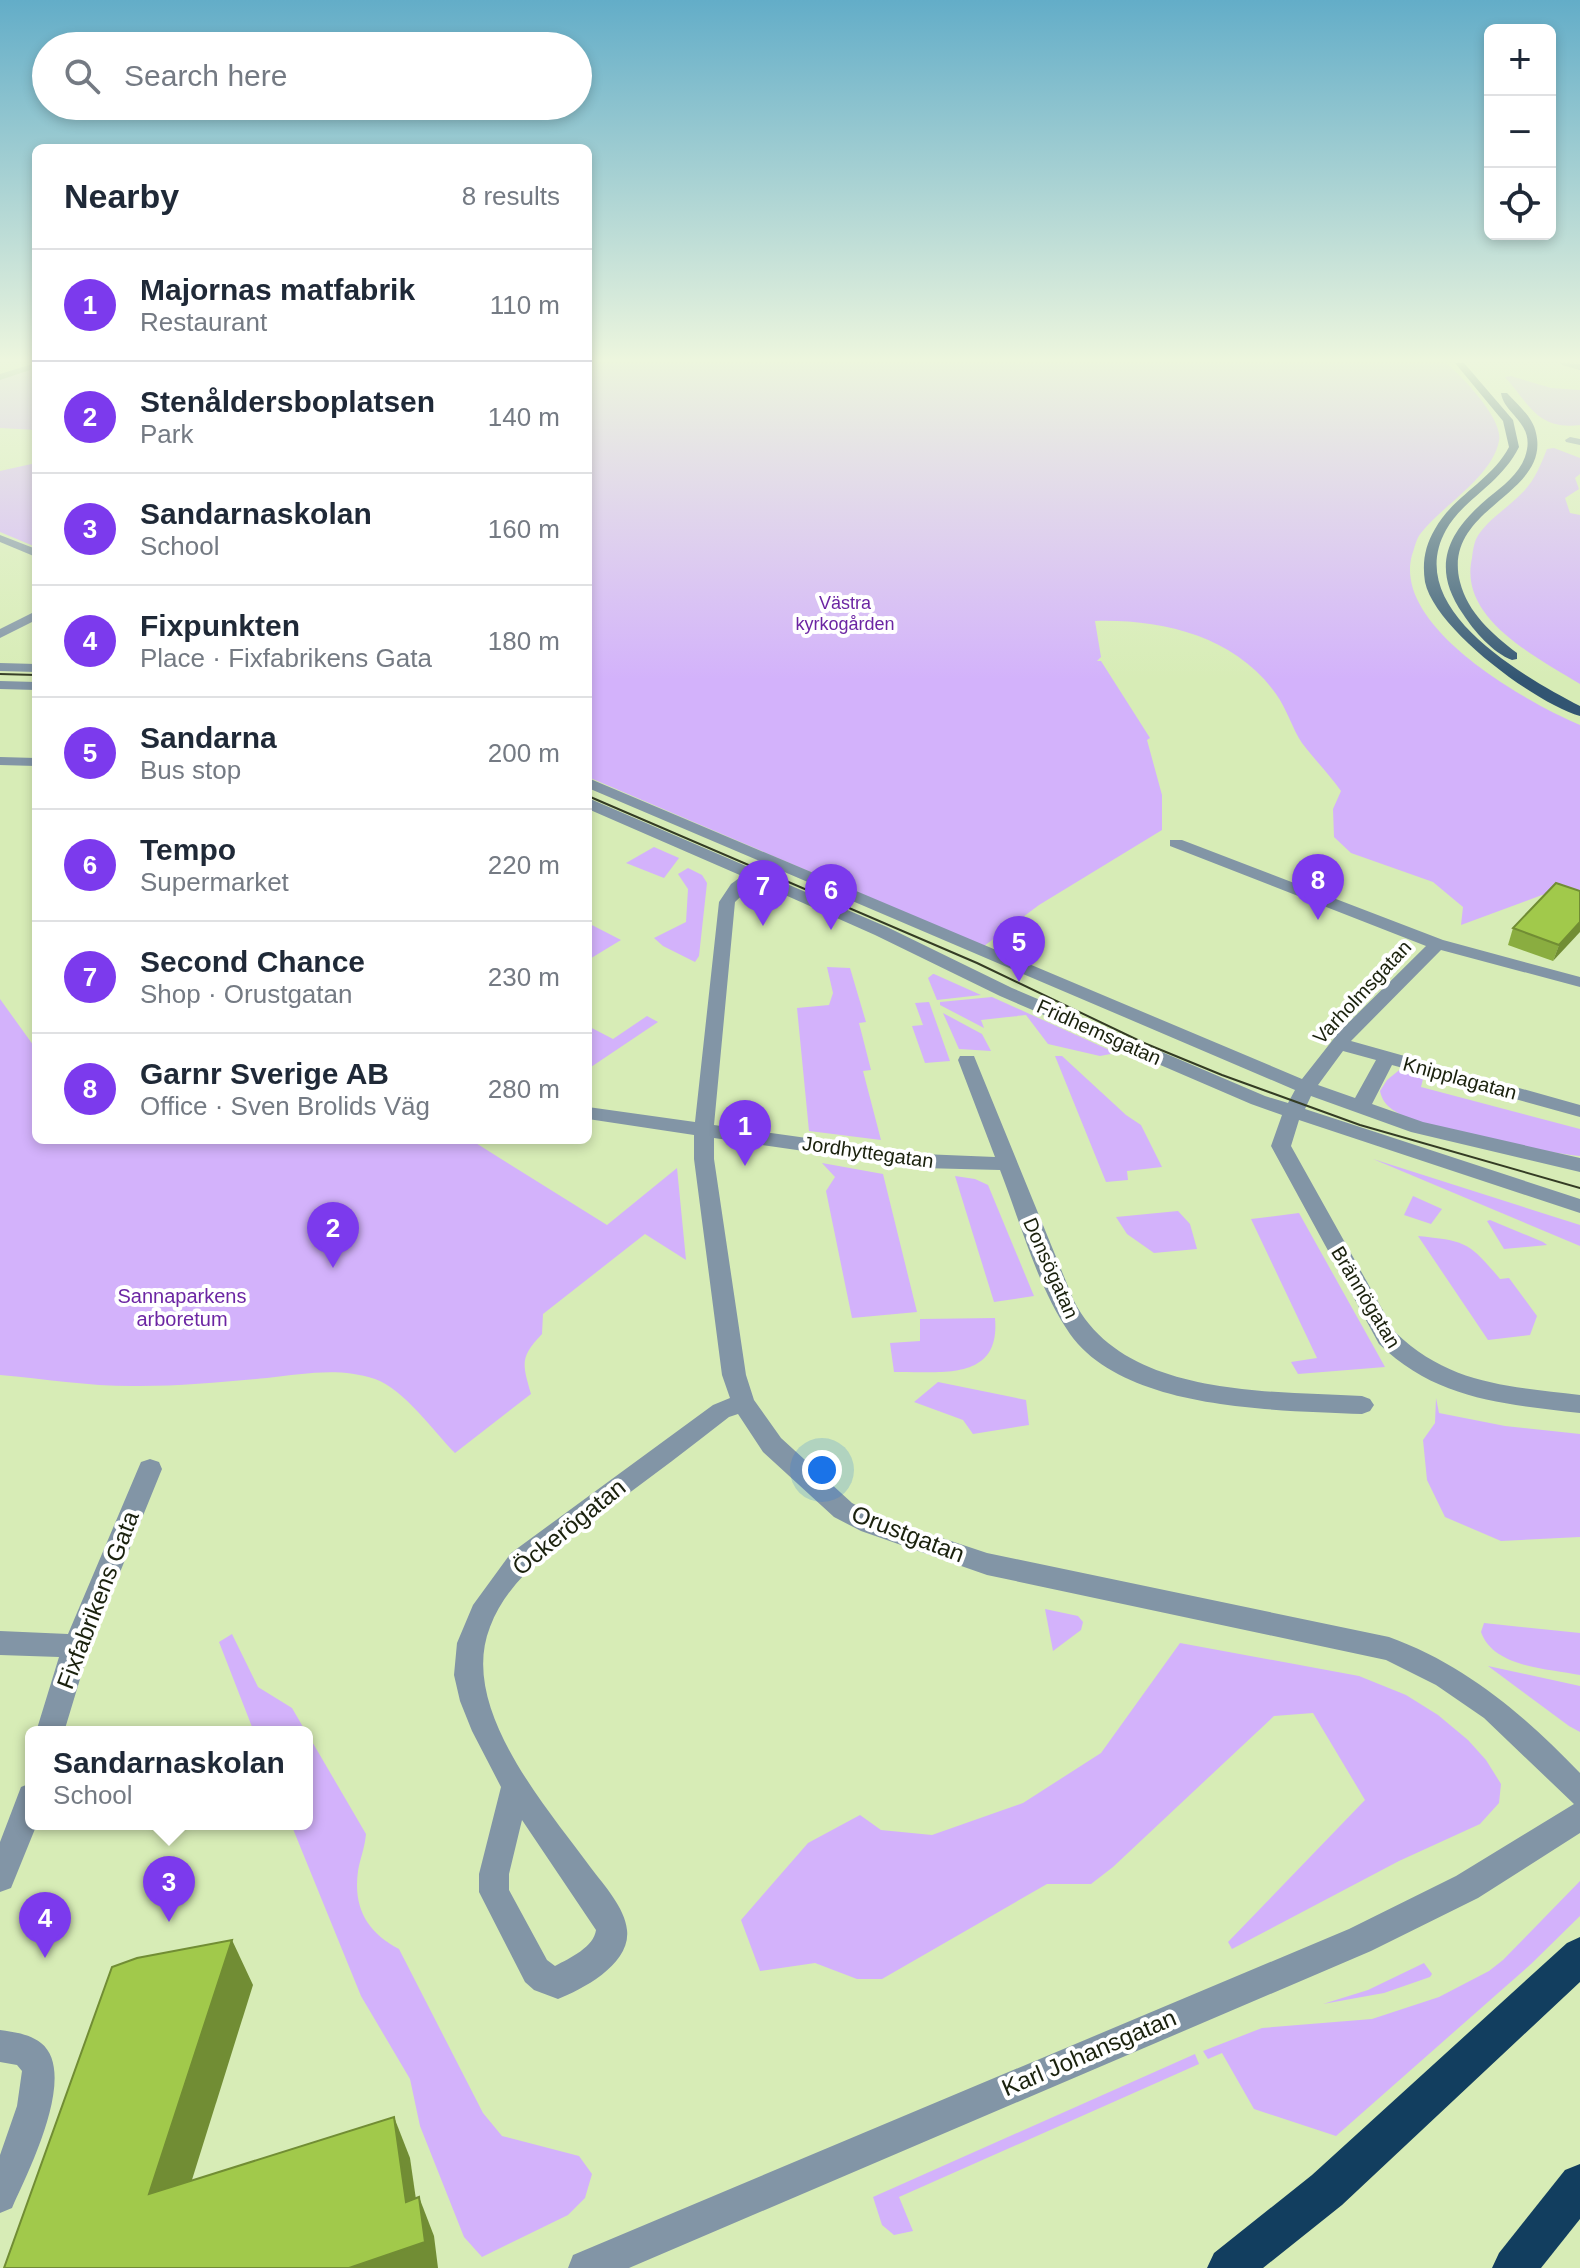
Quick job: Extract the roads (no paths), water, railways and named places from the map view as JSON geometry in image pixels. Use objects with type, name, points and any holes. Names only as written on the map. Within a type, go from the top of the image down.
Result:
[{"type":"highway","points":[[1229,2268],[1327,2190],[1580,1956]]},
{"type":"highway","points":[[1514,2268],[1580,2185]]},
{"type":"main road","points":[[1501,469],[1436,535],[1429,562],[1435,592],[1456,625],[1477,646],[1528,683],[1580,712]]},
{"type":"main road","points":[[1522,469],[1456,537],[1451,554],[1451,579],[1462,603],[1483,632],[1529,668],[1580,698]]},
{"type":"street","points":[[0,538],[32,551]]},
{"type":"street","points":[[0,634],[32,617]]},
{"type":"street","points":[[0,619],[17,624]]},
{"type":"street","points":[[0,667],[32,668]]},
{"type":"street","points":[[0,685],[32,686]]},
{"type":"street","points":[[0,761],[32,762]]},
{"type":"street","name":"Fridhemsgatan","points":[[592,785],[764,868],[881,931],[1006,992],[1291,1113],[1580,1206]]},
{"type":"street","name":"Fridhemsgatan","points":[[592,804],[764,868],[1360,1108],[1463,1139],[1580,1165]]},
{"type":"street","points":[[1176,843],[1437,944]]},
{"type":"street","name":"Orustgatan","points":[[764,868],[737,888],[727,902],[704,1130],[704,1159],[734,1375],[743,1403],[772,1445],[843,1510],[870,1524],[987,1564],[1389,1649],[1429,1664],[1464,1684],[1510,1722],[1580,1793]]},
{"type":"street","name":"Varholmsgatan","points":[[1291,1113],[1340,1044],[1437,944],[1580,982]]},
{"type":"street","name":"Knipplagatan","points":[[1340,1044],[1580,1111]]},
{"type":"street","points":[[1360,1108],[1386,1058]]},
{"type":"street","name":"Donsögatan","points":[[967,1060],[1067,1311],[1107,1358],[1128,1370],[1160,1381],[1243,1394],[1362,1405]]},
{"type":"street","name":"Brännögatan","points":[[1291,1113],[1281,1146],[1284,1153],[1387,1338],[1401,1354],[1430,1373],[1468,1389],[1580,1404]]},
{"type":"street","name":"Jordhyttegatan","points":[[592,1114],[922,1161],[1006,1164]]},
{"type":"street","name":"Öckerögatan","points":[[516,1787],[494,1874],[494,1892],[536,1971],[545,1979],[558,1983],[596,1958],[610,1941],[612,1930],[605,1914],[516,1787],[475,1706],[468,1676],[470,1645],[478,1618],[499,1584],[520,1561],[721,1411],[743,1403]]},
{"type":"street","name":"Fixfabrikens Gata","points":[[52,1726],[76,1646],[150,1469]]},
{"type":"street","points":[[0,1643],[76,1646]]},
{"type":"street","points":[[0,1877],[25,1816]]},
{"type":"street","name":"Karl Johansgatan","points":[[586,2268],[1360,1940],[1467,1887],[1580,1816]]},
{"type":"street","points":[[0,2046],[23,2050],[34,2060],[40,2076],[28,2123],[0,2196]]},
{"type":"tram line","points":[[0,674],[32,675]]},
{"type":"tram line","points":[[592,798],[977,963],[1144,1043],[1222,1075],[1360,1125],[1580,1188]]},
{"type":"place","name":"Garnr Sverige AB","points":[[1318,920]]},
{"type":"place","name":"Second Chance","points":[[763,926]]},
{"type":"place","name":"Tempo","points":[[831,930]]},
{"type":"place","name":"Sandarna","points":[[1019,982]]},
{"type":"place","name":"Majornas matfabrik","points":[[745,1166]]},
{"type":"place","name":"Stenåldersboplatsen","points":[[333,1268]]},
{"type":"place","name":"Sandarnaskolan","points":[[169,1922]]},
{"type":"place","name":"Fixpunkten","points":[[45,1958]]},
{"type":"park label","name":"Västra kyrkogården","points":[[845,613]]},
{"type":"park label","name":"Sannaparkens arboretum","points":[[182,1308]]}]
